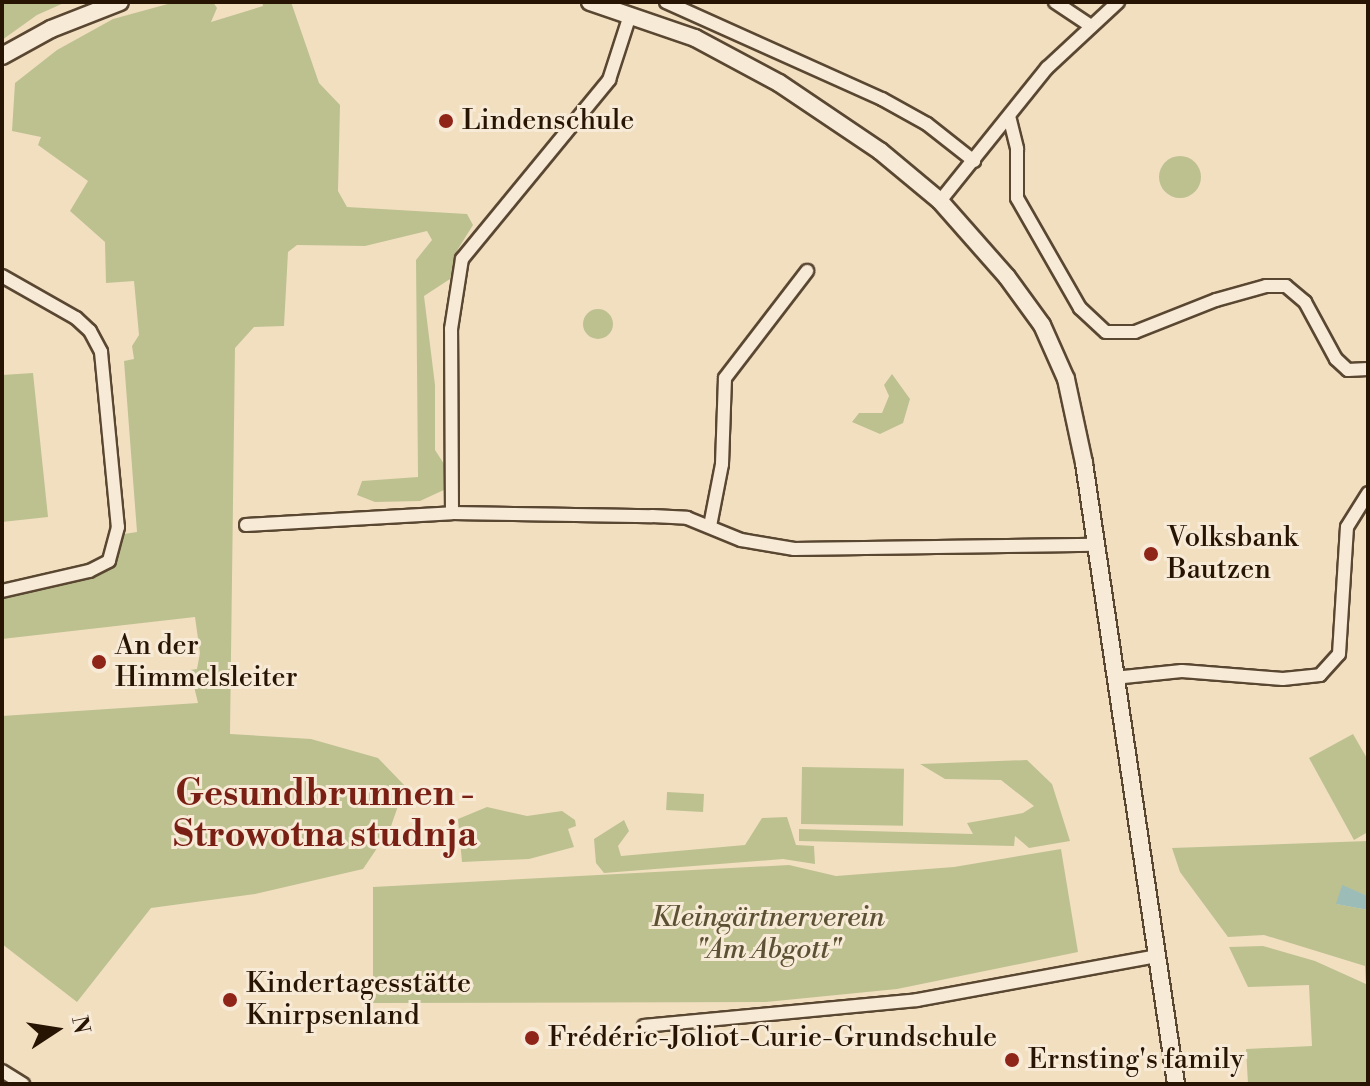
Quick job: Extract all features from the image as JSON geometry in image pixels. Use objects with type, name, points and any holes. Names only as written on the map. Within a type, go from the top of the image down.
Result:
[{"type":"street","points":[[2,56],[51,29],[120,2]]},
{"type":"street","points":[[590,2],[695,38],[779,83],[880,151],[940,201],[1007,277],[1051,345],[1072,401],[1176,1084]]},
{"type":"street","points":[[666,2],[882,99],[927,124],[974,161]]},
{"type":"street","points":[[1055,2],[1091,26]]},
{"type":"street","points":[[940,201],[1009,116],[1091,26],[1118,2]]},
{"type":"street","points":[[452,513],[451,329],[462,259],[609,80],[630,15]]},
{"type":"street","points":[[1009,116],[1017,149],[1017,198],[1080,308],[1106,332],[1135,332],[1229,296],[1286,286],[1305,302],[1336,359],[1348,370],[1360,374],[1368,369]]},
{"type":"street","points":[[710,526],[722,464],[725,378],[807,271]]},
{"type":"street","points":[[2,276],[76,318],[101,352],[118,527],[109,561],[89,571],[2,591]]},
{"type":"street","points":[[1114,678],[1182,671],[1301,678],[1329,668],[1344,634],[1347,527],[1368,493]]},
{"type":"street","points":[[246,525],[452,513],[652,516],[710,526],[741,540],[794,549],[1096,545]]},
{"type":"street","points":[[644,1026],[917,1000],[1156,956]]},
{"type":"street","points":[[2,1071],[23,1084]]},
{"type":"green space","points":[[2,2],[66,2],[37,15],[2,40]]},
{"type":"green space","points":[[175,2],[213,2],[217,8],[211,22],[263,6],[262,2],[291,2],[319,83],[340,105],[338,191],[347,207],[467,214],[473,225],[458,249],[450,279],[424,296],[435,385],[435,450],[448,470],[446,489],[420,501],[375,502],[357,495],[362,481],[418,477],[416,260],[432,240],[427,231],[365,246],[297,245],[288,252],[284,326],[254,327],[235,348],[230,734],[311,739],[378,758],[405,786],[390,829],[363,869],[255,894],[151,908],[77,1002],[2,944],[2,716],[198,703],[190,670],[197,669],[200,653],[195,617],[2,639],[2,594],[112,568],[124,534],[137,532],[124,361],[134,359],[132,346],[139,335],[134,281],[106,283],[105,242],[70,211],[88,181],[38,145],[41,137],[12,131],[15,83],[57,50],[113,19]]},
{"type":"green space","points":[[1180,156],[1195,162],[1201,177],[1195,192],[1180,198],[1165,192],[1159,177],[1165,162]]},
{"type":"green space","points":[[598,309],[609,313],[613,324],[609,335],[598,339],[587,335],[583,324],[587,313]]},
{"type":"green space","points":[[33,373],[48,517],[2,522],[2,375]]},
{"type":"green space","points":[[892,374],[910,399],[903,423],[880,434],[852,422],[859,413],[882,413],[889,396],[884,385]]},
{"type":"green space","points":[[1353,734],[1368,760],[1368,832],[1354,840],[1309,758]]},
{"type":"green space","points":[[1027,760],[1052,784],[1070,841],[1029,848],[1015,836],[1014,846],[799,841],[799,829],[973,834],[967,823],[1023,813],[1034,806],[1001,780],[945,779],[920,764]]},
{"type":"green space","points":[[802,767],[904,769],[903,826],[801,824]]},
{"type":"green space","points":[[667,792],[704,794],[703,812],[666,810]]},
{"type":"green space","points":[[487,807],[527,816],[562,811],[575,820],[576,826],[568,829],[574,847],[529,859],[462,862],[458,819]]},
{"type":"green space","points":[[787,817],[796,845],[814,846],[815,864],[783,859],[604,873],[596,863],[594,839],[624,820],[629,831],[618,846],[621,856],[745,845],[762,818]]},
{"type":"green space","points":[[1368,841],[1368,896],[1342,886],[1337,904],[1368,910],[1368,1084],[1248,1084],[1246,1049],[1312,1046],[1309,985],[1248,987],[1229,947],[1263,946],[1315,961],[1366,984],[1365,966],[1264,935],[1228,937],[1180,872],[1172,848]]},
{"type":"green space","name":"Kleingärtnerverein \"Am Abgott\"","points":[[1061,849],[1078,952],[897,989],[766,1002],[373,1003],[373,887],[789,865],[836,876],[954,867]]},
{"type":"water","points":[[1342,885],[1368,896],[1368,910],[1336,904]]},
{"type":"place","name":"Lindenschule","points":[[446,121]]},
{"type":"place","name":"Volksbank Bautzen","points":[[1151,554]]},
{"type":"place","name":"An der Himmelsleiter","points":[[99,662]]},
{"type":"place","name":"Kindertagesstätte Knirpsenland","points":[[230,1000]]},
{"type":"place","name":"Frédéric-Joliot-Curie-Grundschule","points":[[532,1038]]},
{"type":"place","name":"Ernsting's family","points":[[1012,1060]]},
{"type":"district","name":"Gesundbrunnen - Strowotna studnja","points":[[325,814]]}]
